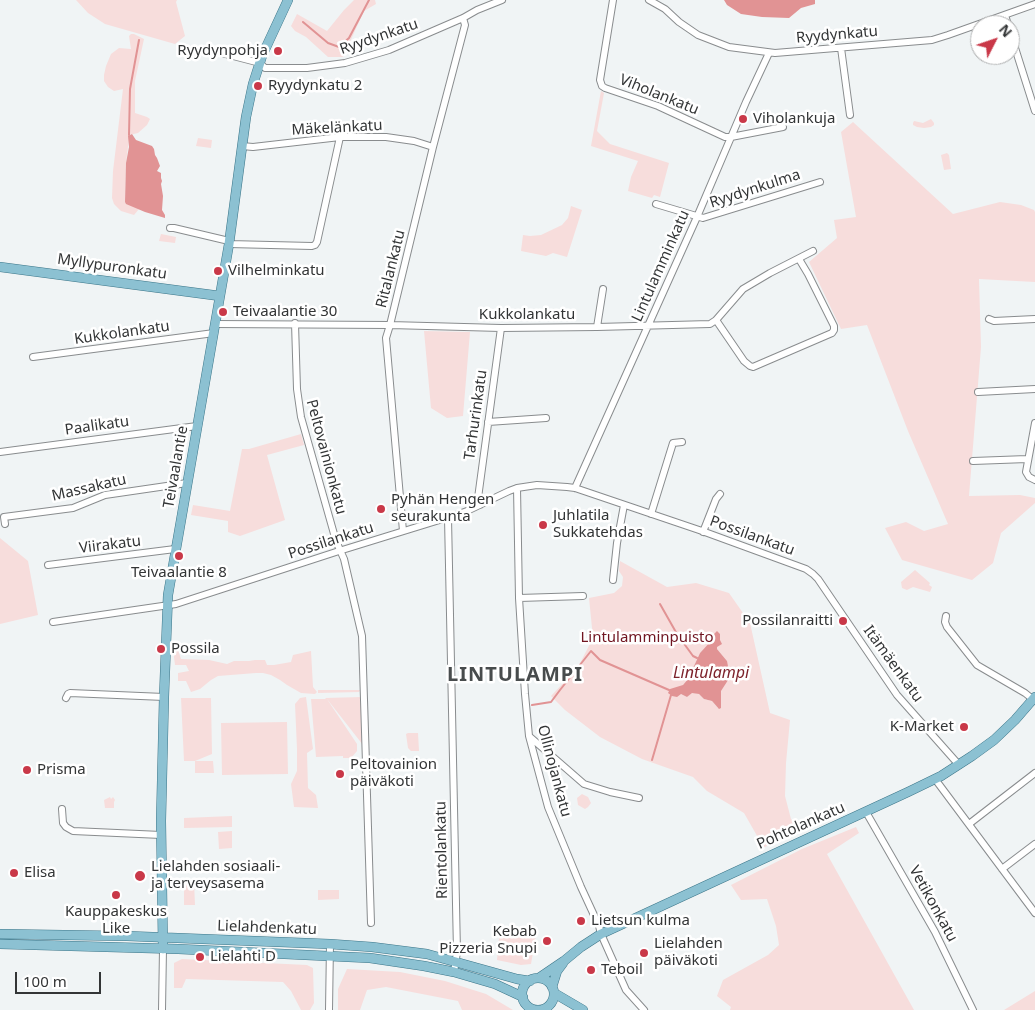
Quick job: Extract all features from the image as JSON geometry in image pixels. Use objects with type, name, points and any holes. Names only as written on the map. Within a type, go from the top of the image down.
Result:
[{"type":"main road","name":"Teivaalantie","points":[[163,949],[161,835],[168,594],[229,243],[246,117],[253,84],[260,63],[288,0]]},
{"type":"main road","name":"Myllypuronkatu","points":[[0,266],[220,296]]},
{"type":"main road","name":"Pohtolankatu","points":[[534,979],[564,961],[580,947],[601,934],[935,779],[959,765],[1003,732],[1034,699]]},
{"type":"main road","name":"Lielahdenkatu","points":[[0,934],[163,937],[372,946],[427,954],[517,979],[534,979]]},
{"type":"main road","name":"Lielahdenkatu","points":[[0,944],[370,958],[454,972],[494,984],[523,997]]},
{"type":"main road","name":"Pohtolankatu","points":[[553,990],[557,971],[564,961]]},
{"type":"main road","points":[[553,990],[553,1000],[541,1010],[530,1008],[524,1001],[524,987],[534,979],[547,981],[553,990],[583,1010]]},
{"type":"street","name":"Ryydynkatu","points":[[206,49],[260,63],[265,68],[307,68],[345,63],[389,50],[502,0]]},
{"type":"street","name":"Viholankatu","points":[[613,0],[601,78],[602,86],[658,106],[731,138]]},
{"type":"street","name":"Ryydynkatu","points":[[649,0],[698,35],[729,47],[769,53],[932,40],[970,27]]},
{"type":"street","name":"Ryydynkatu","points":[[1005,15],[1035,4]]},
{"type":"street","name":"Ritalankatu","points":[[403,532],[386,338],[465,25],[463,18]]},
{"type":"street","points":[[841,48],[850,115]]},
{"type":"street","name":"Lintulamminkatu","points":[[575,488],[769,53]]},
{"type":"street","points":[[1020,64],[1035,111]]},
{"type":"street","points":[[731,138],[783,127]]},
{"type":"street","points":[[170,228],[229,243],[304,246],[315,244],[340,137]]},
{"type":"street","name":"Mäkelänkatu","points":[[242,146],[340,137],[386,137],[414,141],[433,147]]},
{"type":"street","name":"Ryydynkulma","points":[[697,217],[706,218],[820,182]]},
{"type":"street","points":[[656,204],[697,217]]},
{"type":"street","points":[[799,259],[834,326],[834,330],[832,333],[754,367],[750,366],[744,361],[716,320],[743,289],[813,251]]},
{"type":"street","points":[[597,327],[603,289]]},
{"type":"street","points":[[990,319],[994,321],[1035,320]]},
{"type":"street","name":"Kukkolankatu","points":[[33,357],[215,328],[296,323],[501,328],[710,324],[716,320]]},
{"type":"street","name":"Peltovainionkatu","points":[[296,323],[297,389],[301,417],[336,541],[344,560],[362,636],[371,923]]},
{"type":"street","name":"Tarhurinkatu","points":[[480,505],[478,498],[501,328]]},
{"type":"street","points":[[978,392],[1035,389]]},
{"type":"street","points":[[488,422],[546,418]]},
{"type":"street","points":[[1035,423],[1026,472],[1029,477],[1035,480]]},
{"type":"street","name":"Paalikatu","points":[[0,452],[197,426]]},
{"type":"street","points":[[652,514],[674,443],[682,442]]},
{"type":"street","points":[[974,461],[1027,459]]},
{"type":"street","name":"Massakatu","points":[[5,524],[4,518],[73,508],[105,495],[187,483]]},
{"type":"street","name":"Possilankatu","points":[[53,622],[176,604],[468,512],[503,493],[517,488],[547,485],[575,488],[806,569],[813,574]]},
{"type":"street","name":"Ollinojankatu","points":[[517,488],[519,598],[529,736],[548,807],[601,934],[626,990],[644,1010]]},
{"type":"street","points":[[703,532],[716,499],[720,494]]},
{"type":"street","points":[[613,580],[624,505]]},
{"type":"street","name":"Rientolankatu","points":[[448,518],[457,952],[454,972]]},
{"type":"street","name":"Viirakatu","points":[[48,565],[176,549]]},
{"type":"street","name":"Itämäenkatu","points":[[813,574],[897,695],[959,765]]},
{"type":"street","points":[[519,598],[583,596]]},
{"type":"street","points":[[946,616],[946,627],[977,665],[1034,699]]},
{"type":"street","points":[[66,698],[70,693],[164,697]]},
{"type":"street","points":[[529,736],[584,784],[639,798]]},
{"type":"street","points":[[969,824],[1035,773]]},
{"type":"street","points":[[935,779],[1035,912]]},
{"type":"street","points":[[62,809],[63,822],[66,827],[73,831],[161,835]]},
{"type":"street","name":"Vetikonkatu","points":[[866,812],[935,932],[973,1010]]},
{"type":"street","points":[[1002,869],[1035,844]]},
{"type":"street","points":[[329,1010],[330,944]]},
{"type":"street","points":[[162,1010],[163,949]]},
{"type":"green space","points":[[76,0],[177,0],[185,36],[175,44],[105,24],[88,13]]},
{"type":"green space","points":[[354,0],[375,0],[376,4],[364,11],[343,57],[328,57],[291,26],[297,14],[327,31]]},
{"type":"green space","points":[[131,34],[144,39],[135,81],[135,113],[150,119],[147,125],[138,133],[129,135],[125,202],[139,209],[134,215],[121,211],[114,204],[112,198],[113,171],[123,89],[114,91],[104,81],[106,66],[111,54],[119,48],[131,49],[129,36]]},
{"type":"green space","points":[[601,91],[604,93],[597,131],[610,144],[669,163],[660,197],[654,195],[652,198],[628,191],[631,177],[638,161],[591,146]]},
{"type":"green space","points":[[931,119],[934,125],[931,127],[924,128],[913,125],[914,121],[923,123]]},
{"type":"green space","points":[[853,122],[953,214],[1000,202],[1021,205],[1035,212],[1035,282],[979,279],[981,347],[969,496],[1020,495],[1035,498],[1035,503],[1001,533],[993,563],[972,580],[902,560],[885,528],[906,522],[924,531],[948,524],[908,431],[867,325],[841,329],[809,262],[837,238],[834,220],[856,217],[841,132]]},
{"type":"green space","points":[[198,138],[212,140],[211,148],[196,146]]},
{"type":"green space","points":[[947,153],[951,169],[944,170],[941,155]]},
{"type":"green space","points":[[571,206],[582,210],[567,257],[553,253],[546,256],[521,251],[523,235],[541,235],[562,225],[568,218]]},
{"type":"green space","points":[[161,234],[176,237],[175,243],[159,241]]},
{"type":"green space","points":[[424,331],[470,332],[463,416],[447,418],[431,408]]},
{"type":"green space","points":[[301,434],[304,445],[267,455],[285,520],[240,536],[228,532],[228,521],[191,515],[193,505],[230,511],[242,449],[249,449]]},
{"type":"green space","points":[[0,538],[28,561],[38,615],[0,624]]},
{"type":"green space","name":"Lintulamminpuisto","points":[[620,561],[667,587],[696,583],[729,593],[750,623],[770,713],[790,720],[785,796],[791,819],[801,829],[763,848],[744,813],[707,791],[693,777],[642,759],[600,737],[565,710],[551,696],[578,667],[593,638],[589,598],[614,593],[622,586],[623,577],[619,571]],"holes":[[[712,636],[727,661],[721,691],[721,708],[718,708],[712,701],[704,699],[699,694],[692,692],[687,697],[681,694],[683,685],[688,679],[700,653],[710,642]]]},
{"type":"green space","points":[[915,570],[930,583],[929,585],[932,587],[930,592],[913,587],[907,590],[902,588],[901,582]]},
{"type":"green space","points":[[175,641],[181,659],[209,660],[227,664],[234,661],[265,660],[267,665],[274,665],[291,662],[293,655],[311,651],[313,687],[317,692],[315,694],[301,693],[271,675],[256,673],[218,676],[200,689],[191,692],[186,681],[178,681],[178,673],[189,671],[186,665],[175,665],[172,642]]},
{"type":"green space","points":[[318,690],[360,690],[359,692],[318,693]]},
{"type":"green space","points":[[306,697],[313,749],[307,753],[308,788],[316,795],[318,808],[294,807],[291,784],[297,771],[295,704],[300,698]]},
{"type":"green space","points":[[361,697],[363,745],[327,699],[357,744],[357,751],[351,758],[343,758],[343,756],[316,757],[311,699]]},
{"type":"green space","points":[[181,698],[211,698],[212,754],[195,761],[184,761]]},
{"type":"green space","points":[[287,722],[288,774],[222,775],[221,723]]},
{"type":"green space","points":[[418,733],[419,751],[411,751],[408,748],[406,734]]},
{"type":"green space","points":[[195,761],[213,761],[214,773],[195,773]]},
{"type":"green space","points":[[582,794],[588,797],[591,803],[585,809],[578,805],[577,798]]},
{"type":"green space","points":[[110,797],[111,799],[113,797],[115,800],[114,808],[105,808],[104,800]]},
{"type":"green space","points":[[232,816],[232,827],[184,828],[184,818]]},
{"type":"green space","points":[[856,827],[859,833],[827,854],[914,1010],[730,1010],[731,1007],[717,996],[723,980],[768,955],[779,945],[776,926],[767,899],[741,900],[731,885],[802,849]]},
{"type":"green space","points":[[232,831],[232,848],[219,849],[218,832]]},
{"type":"green space","points":[[184,882],[194,882],[195,905],[184,905]]},
{"type":"green space","points":[[318,890],[339,890],[339,899],[318,900]]},
{"type":"green space","points":[[537,929],[531,964],[521,965],[497,960],[499,938]]},
{"type":"green space","points":[[182,959],[307,965],[313,968],[314,1003],[310,1010],[301,1010],[291,991],[283,982],[186,979],[182,988],[174,988],[174,963]]},
{"type":"green space","points":[[347,969],[400,972],[445,981],[486,994],[513,1010],[462,1010],[458,1001],[386,987],[367,990],[360,1010],[338,1010],[338,989]]},
{"type":"green space","points":[[1035,991],[1035,1010],[1004,1010]]},
{"type":"water","points":[[724,0],[815,0],[815,4],[801,8],[789,18],[762,17],[741,14],[727,5]]},
{"type":"water","points":[[132,134],[136,140],[152,146],[154,149],[160,166],[157,171],[161,173],[162,210],[165,218],[145,212],[125,202],[128,136]]},
{"type":"water","name":"Lintulampi","points":[[717,631],[720,634],[722,644],[717,649],[727,661],[730,677],[721,691],[721,708],[719,709],[712,701],[704,699],[699,694],[692,693],[687,697],[681,694],[677,697],[672,696],[668,693],[670,689],[683,685],[688,679],[700,653]]},
{"type":"waterway","points":[[303,22],[328,43],[339,47],[349,38],[369,0]]},
{"type":"waterway","points":[[129,135],[130,89],[139,40]]},
{"type":"waterway","points":[[660,604],[677,634],[693,656],[697,658]]},
{"type":"waterway","points":[[532,705],[551,702],[591,651],[600,660],[669,690]]},
{"type":"waterway","points":[[652,760],[671,695]]},
{"type":"place","name":"Ryydynpohja","points":[[278,51]]},
{"type":"place","name":"Ryydynkatu 2","points":[[258,86]]},
{"type":"place","name":"Viholankuja","points":[[743,119]]},
{"type":"place","name":"Vilhelminkatu","points":[[218,271]]},
{"type":"place","name":"Teivaalantie 30","points":[[223,312]]},
{"type":"place","name":"Pyhän Hengen seurakunta","points":[[381,509]]},
{"type":"place","name":"Juhlatila Sukkatehdas","points":[[543,525]]},
{"type":"place","name":"Teivaalantie 8","points":[[179,556]]},
{"type":"place","name":"Possilanraitti","points":[[843,621]]},
{"type":"place","name":"Possila","points":[[161,649]]},
{"type":"place","name":"K-Market","points":[[964,727]]},
{"type":"place","name":"Prisma","points":[[27,770]]},
{"type":"place","name":"Peltovainion päiväkoti","points":[[340,774]]},
{"type":"place","name":"Elisa","points":[[14,873]]},
{"type":"place","name":"Lielahden sosiaali- ja terveysasema","points":[[140,876]]},
{"type":"place","name":"Kauppakeskus Like","points":[[116,895]]},
{"type":"place","name":"Lietsun kulma","points":[[581,921]]},
{"type":"place","name":"Kebab Pizzeria Snupi","points":[[547,941]]},
{"type":"place","name":"Lielahden päiväkoti","points":[[644,953]]},
{"type":"place","name":"Lielahti D","points":[[200,957]]},
{"type":"place","name":"Teboil","points":[[591,970]]},
{"type":"district","name":"LINTULAMPI","points":[[515,675]]}]
